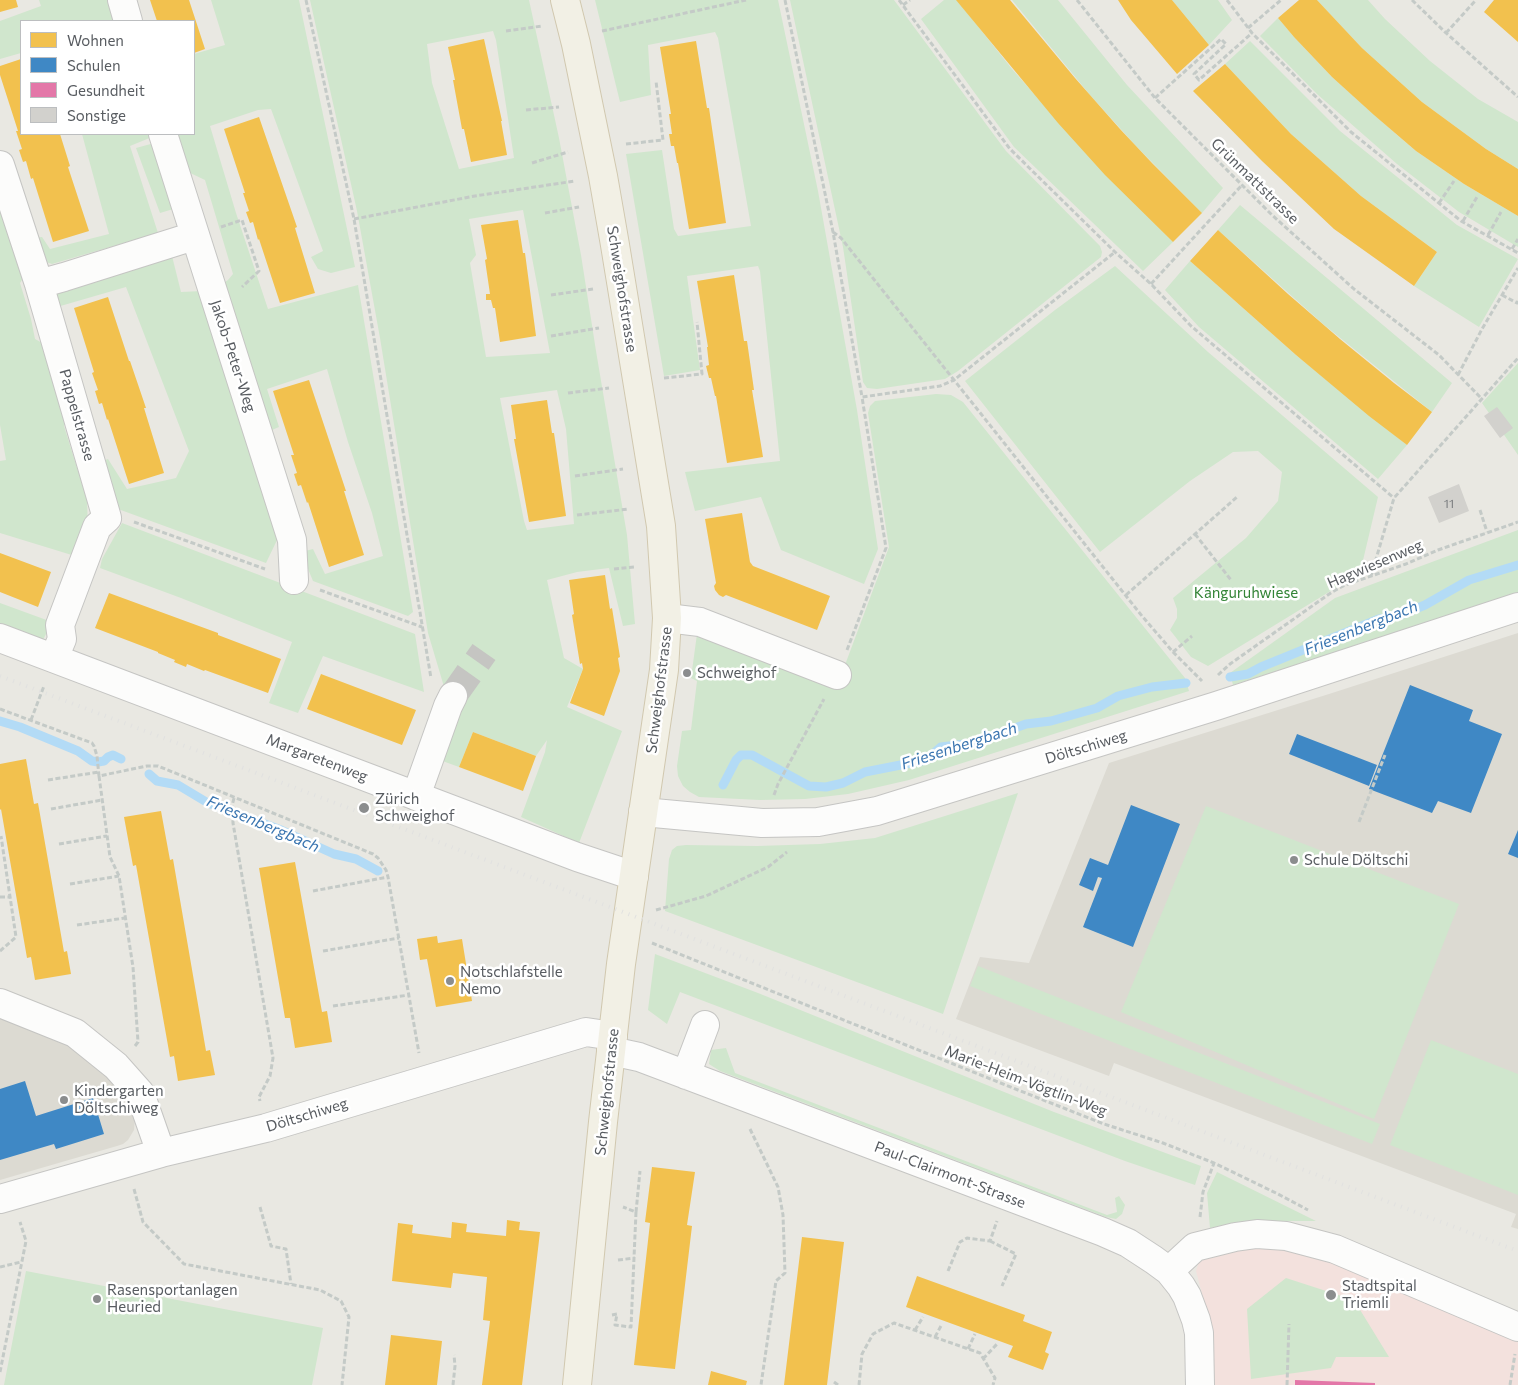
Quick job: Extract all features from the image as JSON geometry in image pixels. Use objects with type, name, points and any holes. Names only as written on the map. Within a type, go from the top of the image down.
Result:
[{"type":"main road","name":"Schweighofstrasse","points":[[565,0],[603,176],[615,245],[661,526],[667,618],[664,670],[621,964],[602,1122],[577,1385]]},
{"type":"street","points":[[122,0],[128,20]]},
{"type":"street","name":"Jakob-Peter-Weg","points":[[163,135],[292,540],[294,580]]},
{"type":"street","name":"Pappelstrasse","points":[[0,165],[39,284],[107,518],[96,527],[60,626],[62,639],[54,658]]},
{"type":"street","points":[[39,284],[194,236]]},
{"type":"street","name":"Döltschiweg","points":[[643,812],[762,823],[818,822],[877,811],[1216,706],[1518,607]]},
{"type":"street","points":[[667,618],[700,622],[837,675]]},
{"type":"street","name":"Margaretenweg","points":[[0,638],[577,857],[634,876]]},
{"type":"street","points":[[416,796],[448,706],[443,688]]},
{"type":"street","points":[[0,1003],[75,1033],[116,1066],[140,1093],[161,1154]]},
{"type":"street","points":[[686,1075],[705,1025]]},
{"type":"street","name":"Döltschiweg","points":[[6,1197],[161,1154],[266,1128],[586,1032],[612,1044]]},
{"type":"street","name":"Paul-Clairmont-Strasse","points":[[612,1044],[639,1057],[1128,1243],[1168,1271],[1187,1296],[1199,1334],[1200,1385]]},
{"type":"street","points":[[1168,1271],[1195,1247],[1234,1237],[1256,1234],[1286,1236],[1335,1249],[1517,1339]]},
{"type":"path","points":[[306,0],[354,218],[422,627],[443,688]]},
{"type":"path","points":[[598,32],[746,0]]},
{"type":"path","points":[[778,784],[837,675],[886,548],[834,232],[785,0]]},
{"type":"path","points":[[899,0],[1010,149],[1115,252],[1151,284],[1191,326],[1394,498]]},
{"type":"path","points":[[903,5],[910,0]]},
{"type":"path","name":"Grünmattstrasse","points":[[1077,0],[1155,98],[1272,215],[1354,289],[1439,355],[1482,400]]},
{"type":"path","points":[[1227,0],[1248,28],[1351,132],[1463,221],[1518,253]]},
{"type":"path","points":[[1248,28],[1281,0]]},
{"type":"path","points":[[1412,0],[1518,97]]},
{"type":"path","points":[[1446,33],[1476,0]]},
{"type":"path","points":[[506,31],[542,26]]},
{"type":"path","points":[[1155,98],[1221,39],[1226,44],[1194,74],[1199,80],[1252,32]]},
{"type":"path","points":[[620,145],[663,140],[656,82]]},
{"type":"path","points":[[526,110],[560,107]]},
{"type":"path","points":[[532,164],[569,152]]},
{"type":"path","points":[[354,218],[475,196],[575,181]]},
{"type":"path","points":[[1439,203],[1454,181]]},
{"type":"path","points":[[1151,284],[1242,185]]},
{"type":"path","points":[[1463,221],[1477,198]]},
{"type":"path","points":[[546,213],[579,207]]},
{"type":"path","points":[[1488,235],[1501,212]]},
{"type":"path","points":[[194,236],[242,220],[259,271],[234,294],[215,299]]},
{"type":"path","points":[[834,232],[841,238],[1126,595],[1173,652],[1204,684]]},
{"type":"path","points":[[1512,249],[1518,239]]},
{"type":"path","points":[[862,397],[940,386],[954,380],[1115,252]]},
{"type":"path","points":[[1458,375],[1518,268]]},
{"type":"path","points":[[551,296],[593,290]]},
{"type":"path","points":[[1502,295],[1517,304],[1518,301]]},
{"type":"path","points":[[661,379],[702,374],[697,322]]},
{"type":"path","points":[[552,336],[599,328]]},
{"type":"path","points":[[1371,576],[1394,498],[1518,358]]},
{"type":"path","points":[[568,393],[609,388]]},
{"type":"path","points":[[575,476],[623,469]]},
{"type":"path","points":[[1126,595],[1237,497]]},
{"type":"path","points":[[577,515],[629,509]]},
{"type":"path","points":[[1480,510],[1487,532]]},
{"type":"path","name":"Hagwiesenweg","points":[[1217,676],[1230,664],[1332,592],[1438,550],[1518,522]]},
{"type":"path","points":[[1195,534],[1231,580]]},
{"type":"path","points":[[614,569],[638,567]]},
{"type":"path","points":[[1173,652],[1192,636]]},
{"type":"path","points":[[31,720],[40,698]]},
{"type":"path","points":[[0,709],[87,740],[94,746],[110,857],[119,876],[133,967],[138,1042],[116,1066]]},
{"type":"path","points":[[1358,822],[1385,756]]},
{"type":"path","points":[[48,780],[158,766],[373,854],[382,862],[388,877],[420,1058]]},
{"type":"path","points":[[234,798],[232,806],[233,823],[273,1058],[270,1076],[259,1097],[261,1107]]},
{"type":"path","points":[[51,809],[102,800]]},
{"type":"path","points":[[0,836],[1,853],[16,937],[0,951]]},
{"type":"path","points":[[59,844],[107,836]]},
{"type":"path","points":[[656,910],[706,896],[768,867],[789,850]]},
{"type":"path","points":[[70,884],[119,876]]},
{"type":"path","points":[[313,891],[388,877]]},
{"type":"path","points":[[0,897],[10,897]]},
{"type":"path","points":[[77,925],[125,918]]},
{"type":"path","points":[[323,951],[399,938]]},
{"type":"path","name":"Marie-Heim-Vögtlin-Weg","points":[[651,943],[1104,1124],[1163,1143],[1214,1163],[1309,1211]]},
{"type":"path","points":[[333,1006],[409,995]]},
{"type":"path","points":[[749,1128],[778,1188],[784,1215],[785,1273],[776,1281],[760,1385]]},
{"type":"path","points":[[1203,1192],[1214,1163]]},
{"type":"path","points":[[605,1316],[616,1314],[615,1325],[631,1327],[636,1212],[640,1172]]},
{"type":"path","points":[[0,1372],[26,1241],[6,1197]]},
{"type":"path","points":[[617,1205],[636,1212]]},
{"type":"path","points":[[260,1207],[271,1246],[286,1250],[291,1284]]},
{"type":"path","points":[[990,1241],[999,1215]]},
{"type":"path","points":[[144,1222],[184,1264],[320,1290],[341,1302],[349,1317],[342,1385]]},
{"type":"path","points":[[948,1271],[960,1242],[967,1238],[990,1241],[1016,1254],[1002,1286]]},
{"type":"path","points":[[611,1261],[635,1258]]},
{"type":"path","points":[[0,1267],[21,1262]]},
{"type":"path","points":[[915,1330],[923,1317]]},
{"type":"path","points":[[859,1385],[862,1354],[873,1334],[894,1323],[980,1353],[995,1378],[992,1385]]},
{"type":"path","points":[[935,1337],[942,1324]]},
{"type":"path","points":[[1287,1385],[1289,1324]]},
{"type":"path","points":[[968,1349],[976,1334]]},
{"type":"path","points":[[1510,1385],[1517,1339]]},
{"type":"path","points":[[983,1359],[997,1344]]},
{"type":"path","points":[[453,1385],[454,1355]]},
{"type":"path","points":[[834,1382],[838,1385]]},
{"type":"shaded area","name":"Schule Döltschi","points":[[1518,633],[1518,1229],[1511,1227],[1516,1214],[1114,1063],[1109,1076],[956,1019],[980,957],[1029,963],[1109,763]]},
{"type":"shaded area","name":"Kindergarten Döltschiweg","points":[[0,1012],[71,1041],[123,1091],[135,1117],[134,1130],[128,1140],[117,1146],[0,1180]]},
{"type":"shaded area","name":"Stadtspital Triemli","points":[[1282,1231],[1518,1320],[1518,1385],[1212,1385],[1210,1324],[1196,1271],[1204,1245]]},
{"type":"green space","points":[[39,0],[110,0],[116,20],[20,20],[20,53],[0,59],[0,21],[41,6]]},
{"type":"green space","points":[[211,0],[299,0],[355,267],[331,273],[318,269],[311,257],[323,251],[271,109],[258,110],[210,126],[236,213],[268,309],[358,285],[413,612],[408,616],[313,581],[301,552],[313,549],[325,574],[383,556],[372,513],[348,442],[327,369],[267,389],[279,427],[265,433],[219,286],[233,274],[205,180],[186,171],[173,135],[195,135],[195,54],[225,45]]},
{"type":"green space","points":[[310,0],[529,0],[559,138],[581,255],[627,535],[635,624],[623,626],[609,568],[577,572],[547,580],[564,658],[583,669],[567,707],[622,731],[579,843],[521,817],[545,752],[547,740],[536,756],[473,732],[459,767],[437,759],[445,690],[428,633],[380,338],[357,211]],"holes":[[[493,31],[514,158],[459,169],[432,83],[427,44]],[[523,210],[550,353],[486,357],[470,263],[476,255],[469,219]],[[557,390],[566,429],[574,524],[527,530],[500,398]]]},
{"type":"green space","points":[[595,0],[778,0],[818,191],[857,410],[878,549],[864,584],[781,550],[761,497],[695,511],[685,472],[780,461],[760,271],[758,266],[687,276],[700,370],[664,376],[626,154],[662,150],[674,229],[678,236],[751,226],[718,38],[715,32],[648,45],[651,95],[620,102]]},
{"type":"green space","points":[[790,0],[894,0],[1006,151],[1100,246],[1101,257],[958,371],[945,379],[877,389],[867,388],[863,382],[843,247]]},
{"type":"green space","points":[[944,0],[957,0],[1012,69],[1090,157],[1173,242],[1143,271],[1014,147],[921,19]]},
{"type":"green space","points":[[1012,0],[1058,0],[1127,85],[1223,188],[1202,213],[1136,146],[1090,95]]},
{"type":"green space","points":[[1172,0],[1218,0],[1232,20],[1209,45]]},
{"type":"green space","points":[[1317,0],[1368,0],[1385,19],[1430,61],[1478,99],[1518,122],[1518,169],[1486,149],[1422,102],[1362,48]]},
{"type":"green space","points":[[1278,18],[1332,77],[1416,151],[1464,184],[1518,216],[1518,247],[1459,212],[1397,164],[1317,94],[1260,36]]},
{"type":"green space","points":[[1250,41],[1340,131],[1457,225],[1518,259],[1479,327],[1414,286],[1437,252],[1361,196],[1291,134],[1225,64]]},
{"type":"green space","points":[[82,135],[151,135],[152,137],[130,146],[158,233],[52,264],[40,260],[30,238],[42,237],[50,249],[109,234]]},
{"type":"green space","points":[[158,142],[180,207],[160,213],[136,148]]},
{"type":"green space","points":[[0,202],[26,274],[20,283],[35,339],[46,345],[69,414],[64,426],[87,500],[88,529],[75,556],[0,533],[0,461],[6,460],[0,425]]},
{"type":"green space","points":[[1240,205],[1452,383],[1432,412],[1323,324],[1218,230]]},
{"type":"green space","points":[[171,252],[181,292],[202,291],[278,538],[266,563],[118,509],[97,463],[108,459],[127,489],[176,478],[189,451],[126,287],[57,307],[50,295]]},
{"type":"green space","points":[[1190,261],[1296,355],[1407,445],[1378,479],[1199,327],[1165,290]]},
{"type":"green space","name":"Känguruhwiese","points":[[1115,266],[1208,352],[1378,497],[1360,573],[1208,666],[1191,657],[1170,630],[1177,618],[1177,609],[1173,598],[1246,538],[1278,501],[1282,472],[1258,451],[1233,452],[1190,481],[1100,552],[965,381],[1055,310]]},
{"type":"green space","points":[[1518,363],[1518,455],[1482,403]]},
{"type":"green space","points":[[936,394],[951,395],[963,402],[1185,678],[1189,691],[909,780],[848,794],[805,799],[760,800],[699,797],[690,792],[683,786],[678,776],[677,766],[682,731],[691,730],[697,681],[691,678],[697,634],[839,681],[889,547],[868,413],[870,406],[875,401]]},
{"type":"green space","points":[[122,523],[415,634],[424,692],[323,656],[298,713],[269,703],[292,642],[100,568],[102,559]]},
{"type":"green space","points":[[1518,530],[1518,593],[1233,685],[1230,673],[1335,598]]},
{"type":"green space","points":[[0,603],[52,622],[41,644],[0,628]]},
{"type":"green space","points":[[1018,793],[943,1014],[665,911],[669,859],[672,850],[677,846],[820,844],[875,838]]},
{"type":"green space","points":[[1206,806],[1459,904],[1374,1119],[1121,1012]]},
{"type":"green space","points":[[655,954],[758,993],[1054,1112],[1201,1166],[1195,1185],[1125,1161],[680,992],[667,1024],[648,1010]]},
{"type":"green space","points":[[978,966],[1380,1124],[1372,1144],[970,986]]},
{"type":"green space","points":[[1431,1040],[1518,1074],[1518,1195],[1390,1145]]},
{"type":"green space","points":[[726,1048],[735,1073],[1107,1215],[1117,1212],[1115,1198],[1119,1196],[1125,1205],[1122,1214],[1116,1219],[1106,1217],[720,1071],[709,1064],[711,1050]]},
{"type":"green space","points":[[1217,1172],[1316,1221],[1251,1221],[1210,1228],[1207,1193]]},
{"type":"green space","name":"Rasensportanlagen Heuried","points":[[26,1271],[323,1328],[312,1385],[4,1385]]},
{"type":"green space","points":[[1286,1278],[1354,1300],[1389,1357],[1336,1357],[1331,1368],[1251,1379],[1247,1309]]},
{"type":"building: Wohnen","points":[[0,0],[16,0],[18,7],[0,12]]},
{"type":"building: Wohnen","points":[[150,0],[189,0],[205,49],[195,53],[195,20],[157,20]]},
{"type":"building: Wohnen","points":[[956,0],[1010,0],[1120,129],[1202,213],[1173,242],[1105,175],[1058,123]]},
{"type":"building: Wohnen","points":[[1118,0],[1172,0],[1209,45],[1177,74],[1131,20]]},
{"type":"building: Wohnen","points":[[1299,0],[1317,0],[1362,48],[1422,102],[1486,149],[1518,169],[1518,216],[1464,184],[1416,151],[1332,77],[1278,18]]},
{"type":"building: Wohnen","points":[[1494,0],[1518,0],[1518,42],[1484,12]]},
{"type":"building: Wohnen","points":[[484,39],[502,121],[507,155],[471,162],[464,129],[462,129],[448,47]]},
{"type":"building: Wohnen","points":[[696,41],[707,108],[709,108],[726,223],[689,229],[678,163],[674,146],[671,146],[669,134],[672,134],[669,114],[671,114],[660,47]]},
{"type":"building: Wohnen","points":[[20,59],[20,135],[60,135],[70,166],[68,167],[89,231],[53,242],[33,178],[31,179],[26,161],[23,162],[19,150],[22,149],[16,131],[18,131],[0,75],[0,66]]},
{"type":"building: Wohnen","points":[[1225,64],[1291,134],[1361,196],[1437,252],[1414,286],[1334,229],[1262,161],[1193,91]]},
{"type":"building: Wohnen","points":[[259,117],[297,227],[295,228],[315,293],[280,303],[253,222],[250,223],[246,212],[249,211],[243,193],[245,193],[224,129]]},
{"type":"building: Wohnen","points":[[518,220],[523,253],[525,253],[536,336],[500,342],[495,308],[493,308],[491,300],[486,300],[486,294],[490,294],[485,260],[487,259],[481,225]]},
{"type":"building: Wohnen","points":[[1218,230],[1340,339],[1432,412],[1407,445],[1296,355],[1190,261]]},
{"type":"building: Wohnen","points":[[734,275],[744,341],[747,341],[754,390],[752,390],[763,457],[727,463],[716,396],[706,366],[709,365],[708,347],[697,281]]},
{"type":"building: Wohnen","points":[[108,297],[146,408],[144,408],[164,473],[129,484],[102,403],[99,404],[95,391],[98,390],[92,373],[94,372],[74,308]]},
{"type":"building: Wohnen","points":[[309,380],[346,491],[344,491],[364,555],[329,567],[308,502],[301,485],[298,486],[294,474],[297,473],[291,455],[294,455],[273,391]]},
{"type":"building: Wohnen","points":[[547,400],[552,433],[554,433],[566,516],[529,522],[514,439],[516,439],[511,405]]},
{"type":"building: Wohnen","points":[[742,513],[750,562],[753,566],[830,596],[817,630],[726,595],[723,597],[715,590],[714,586],[716,583],[705,519]]},
{"type":"building: Wohnen","points":[[0,553],[51,572],[38,607],[0,592]]},
{"type":"building: Wohnen","points":[[605,575],[620,657],[618,658],[620,671],[604,716],[570,703],[583,669],[582,663],[580,664],[572,615],[574,614],[569,580]]},
{"type":"building: Wohnen","points":[[109,593],[218,633],[218,635],[281,659],[268,693],[187,664],[186,667],[158,652],[95,628]]},
{"type":"building: Wohnen","points":[[321,674],[416,710],[402,745],[307,709]]},
{"type":"building: Wohnen","points":[[473,732],[536,756],[523,791],[459,767]]},
{"type":"building: Wohnen","points":[[26,759],[34,804],[38,803],[64,952],[67,951],[71,974],[35,980],[31,957],[27,958],[0,810],[0,764]]},
{"type":"building: Wohnen","points":[[161,811],[170,860],[173,859],[206,1051],[210,1050],[215,1075],[178,1081],[174,1056],[170,1057],[136,865],[133,866],[124,817]]},
{"type":"building: Wohnen","points":[[295,862],[322,1012],[327,1011],[332,1042],[295,1048],[290,1018],[285,1018],[259,868]]},
{"type":"building: Wohnen","name":"Notschlafstelle Nemo","points":[[437,936],[438,943],[462,939],[472,1001],[436,1007],[427,959],[420,960],[417,939]]},
{"type":"building: Wohnen","points":[[652,1167],[695,1172],[687,1225],[692,1226],[675,1369],[634,1365],[650,1223],[645,1222]]},
{"type":"building: Wohnen","points":[[507,1220],[520,1222],[519,1230],[540,1232],[522,1385],[482,1385],[490,1321],[483,1320],[487,1277],[453,1273],[451,1288],[392,1281],[398,1223],[413,1225],[412,1233],[451,1238],[452,1222],[467,1224],[466,1232],[506,1236]]},
{"type":"building: Wohnen","points":[[802,1237],[844,1242],[827,1385],[784,1385]]},
{"type":"building: Wohnen","points":[[917,1276],[1025,1315],[1023,1321],[1052,1332],[1045,1352],[1049,1354],[1043,1370],[1008,1357],[1013,1346],[906,1307]]},
{"type":"building: Wohnen","points":[[391,1335],[442,1341],[437,1385],[385,1385]]},
{"type":"building: Wohnen","points":[[711,1371],[747,1381],[746,1385],[708,1385]]},
{"type":"building: Schulen","points":[[1410,685],[1473,710],[1469,721],[1502,734],[1471,813],[1438,801],[1432,813],[1369,789]]},
{"type":"building: Schulen","points":[[1297,734],[1377,765],[1369,786],[1289,754]]},
{"type":"building: Schulen","points":[[1131,805],[1180,824],[1133,947],[1083,927],[1102,878],[1098,877],[1093,891],[1079,885],[1090,858],[1108,865]]},
{"type":"building: Schulen","points":[[1518,830],[1518,858],[1508,854]]},
{"type":"building: Schulen","points":[[25,1081],[36,1116],[93,1098],[104,1134],[56,1149],[54,1144],[0,1160],[0,1089]]},
{"type":"building: Gesundheit","points":[[1295,1380],[1375,1383],[1375,1385],[1295,1385]]},
{"type":"building: Sonstige","points":[[1497,407],[1513,428],[1500,438],[1484,416]]},
{"type":"building: Sonstige","points":[[1459,484],[1469,511],[1439,523],[1428,497]]},
{"type":"waterway","name":"Friesenbergbach","points":[[1230,677],[1248,674],[1379,619],[1398,616],[1425,605],[1469,580],[1518,565]]},
{"type":"waterway","name":"Friesenbergbach","points":[[723,785],[736,760],[741,755],[752,755],[809,786],[826,787],[843,783],[865,772],[926,760],[941,747],[973,743],[1026,724],[1051,721],[1097,708],[1118,696],[1152,687],[1186,683]]},
{"type":"waterway","name":"Friesenbergbach","points":[[0,721],[20,727],[78,751],[92,761],[104,761],[113,755],[121,759]]},
{"type":"waterway","name":"Friesenbergbach","points":[[149,774],[157,781],[178,785],[208,803],[281,830],[334,854],[356,859],[378,871]]},
{"type":"tunnel","points":[[453,696],[484,652]]},
{"type":"railway","points":[[0,676],[1518,1251]]},
{"type":"place","name":"Schweighof","points":[[687,673]]},
{"type":"place","name":"Zürich Schweighof","points":[[364,808]]},
{"type":"place","name":"Schule Döltschi","points":[[1294,860]]},
{"type":"place","name":"Notschlafstelle Nemo","points":[[450,981]]},
{"type":"place","name":"Kindergarten Döltschiweg","points":[[64,1100]]},
{"type":"place","name":"Stadtspital Triemli","points":[[1331,1295]]},
{"type":"place","name":"Rasensportanlagen Heuried","points":[[97,1299]]}]
